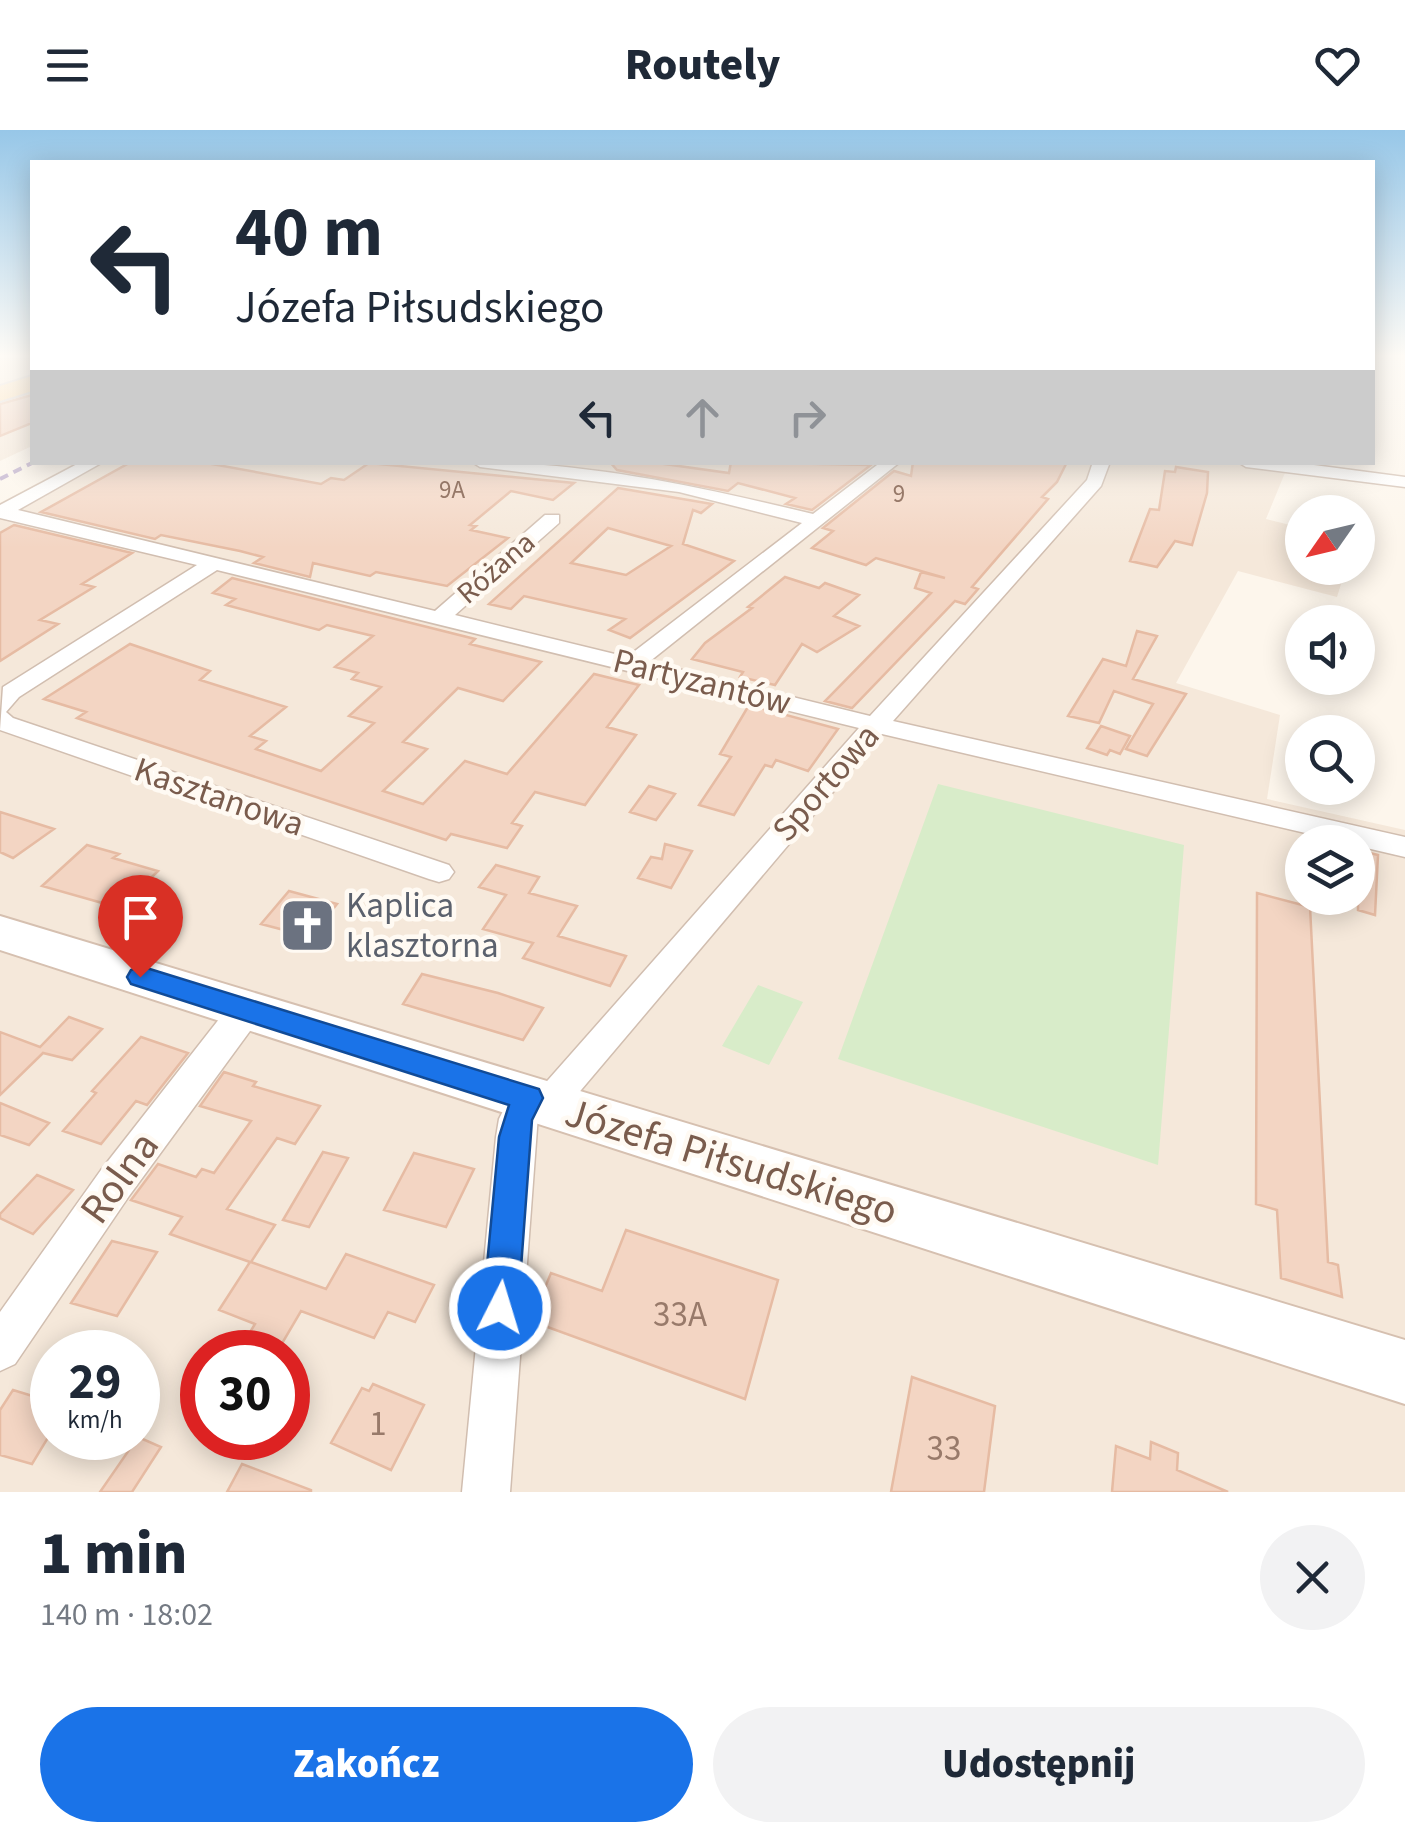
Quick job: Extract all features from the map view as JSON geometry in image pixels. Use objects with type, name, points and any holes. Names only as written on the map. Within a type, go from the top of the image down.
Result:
[{"type":"main road","name":"Józefa Piłsudskiego","points":[[0,933],[1405,1372]]},
{"type":"street","points":[[0,512],[89,465]]},
{"type":"street","points":[[504,465],[679,487],[815,520]]},
{"type":"street","points":[[631,665],[888,465]]},
{"type":"street","name":"Sportowa","points":[[539,1102],[563,1086],[876,725],[1095,482],[1101,465]]},
{"type":"street","points":[[1270,465],[1405,482]]},
{"type":"street","name":"Partyzantów","points":[[0,512],[876,725],[1405,847]]},
{"type":"street","name":"Różana","points":[[439,618],[552,519]]},
{"type":"street","points":[[0,706],[11,692],[213,564]]},
{"type":"street","name":"Kasztanowa","points":[[0,718],[4,723],[439,872]]},
{"type":"street","name":"Rolna","points":[[0,1349],[115,1183],[246,1010]]},
{"type":"street","points":[[486,1492],[517,1119],[539,1102]]},
{"type":"shaded area","points":[[0,421],[30,421],[30,447],[0,461]]},
{"type":"shaded area","points":[[71,465],[1288,465],[1266,519],[1285,524],[1285,583],[1238,571],[1176,683],[1280,715],[1267,799],[1405,830],[1405,1492],[0,1492],[0,503]]},
{"type":"shaded area","points":[[1291,585],[1341,585],[1337,597]]},
{"type":"green space","points":[[938,784],[1184,845],[1158,1165],[838,1059]]},
{"type":"green space","points":[[758,985],[803,1002],[769,1065],[722,1046]]},
{"type":"building","points":[[0,421],[30,421],[30,424],[0,436]]},
{"type":"building","points":[[126,465],[217,465],[321,484],[331,478],[344,480],[366,465],[574,483],[553,500],[511,491],[470,525],[476,526],[471,530],[508,538],[447,586],[376,572],[370,576],[313,563],[310,577],[254,563],[263,557],[240,551],[161,535],[155,539],[41,512]]},
{"type":"building","points":[[613,465],[672,465],[729,473],[730,465],[871,465],[812,510],[786,504],[795,498],[738,483],[728,491],[617,470]]},
{"type":"building","points":[[913,465],[1066,465],[1057,482],[1042,497],[1048,499],[972,587],[978,589],[965,604],[955,601],[852,708],[825,701],[931,593],[915,588],[921,572],[945,578],[876,558],[866,565],[812,548],[833,531],[823,528],[894,471],[911,476]]},
{"type":"building","points":[[1176,467],[1208,472],[1207,493],[1192,545],[1175,541],[1157,567],[1130,561],[1150,509],[1159,510],[1165,471],[1175,472]]},
{"type":"building","points":[[618,488],[712,504],[701,513],[693,510],[683,544],[734,561],[630,638],[609,630],[625,619],[524,596],[511,609],[489,604]],"holes":[[[608,528],[671,546],[626,575],[571,563]]]},
{"type":"building","points":[[14,525],[132,553],[82,584],[94,587],[40,620],[58,624],[0,661],[0,533]]},
{"type":"building","points":[[785,577],[819,588],[825,583],[859,595],[834,616],[859,626],[817,652],[802,644],[775,685],[692,659],[705,643]]},
{"type":"building","points":[[232,578],[475,639],[470,644],[541,662],[503,701],[458,688],[403,742],[427,749],[383,791],[423,804],[465,761],[507,774],[594,674],[639,685],[607,727],[636,735],[585,805],[535,792],[512,823],[522,826],[507,848],[451,834],[446,840],[77,718],[86,712],[44,699],[130,644],[210,671],[200,680],[286,707],[250,736],[266,741],[256,749],[321,771],[374,723],[349,716],[381,687],[352,679],[358,673],[335,667],[373,636],[327,625],[319,630],[226,605],[235,599],[213,593]]},
{"type":"building","points":[[1137,631],[1157,636],[1133,679],[1186,694],[1147,756],[1126,749],[1153,704],[1114,691],[1099,723],[1068,716],[1103,659],[1126,666]]},
{"type":"building","points":[[749,705],[838,729],[808,771],[776,760],[772,767],[765,765],[734,815],[699,805],[731,757],[720,754]]},
{"type":"building","points":[[1101,726],[1130,736],[1120,754],[1110,750],[1107,755],[1087,748]]},
{"type":"building","points":[[649,786],[675,794],[656,820],[630,812]]},
{"type":"building","points":[[0,812],[54,829],[13,858],[0,852]]},
{"type":"building","points":[[665,844],[692,851],[671,888],[638,878],[651,857],[662,859]]},
{"type":"building","points":[[87,845],[119,854],[113,858],[158,871],[120,908],[42,886]]},
{"type":"building","points":[[1375,854],[1378,855],[1375,915]]},
{"type":"building","points":[[496,865],[539,877],[529,893],[577,906],[558,936],[626,956],[610,986],[523,958],[533,943],[483,929],[506,895],[479,887]]},
{"type":"building","points":[[289,891],[337,904],[311,937],[261,924]]},
{"type":"building","points":[[1257,893],[1285,900],[1285,915],[1310,915],[1328,1262],[1338,1265],[1342,1297],[1281,1278],[1277,1210],[1256,1204]]},
{"type":"building","points":[[422,974],[543,1008],[523,1040],[403,1004]]},
{"type":"building","points":[[69,1017],[102,1029],[72,1060],[43,1053],[0,1095],[0,1032],[40,1047]]},
{"type":"building","points":[[141,1037],[188,1053],[147,1105],[136,1101],[101,1144],[63,1131],[96,1093],[92,1091]]},
{"type":"building","points":[[224,1072],[256,1082],[253,1086],[320,1106],[295,1144],[277,1138],[227,1209],[275,1225],[251,1262],[326,1289],[346,1254],[434,1285],[415,1322],[388,1312],[374,1338],[301,1311],[290,1330],[251,1330],[255,1324],[219,1310],[250,1262],[170,1234],[182,1217],[131,1200],[158,1164],[196,1177],[202,1169],[214,1173],[251,1121],[200,1106]]},
{"type":"building","points":[[0,1103],[49,1123],[29,1145],[0,1135]]},
{"type":"building","points":[[323,1152],[348,1158],[309,1227],[283,1220]]},
{"type":"building","points":[[414,1153],[474,1169],[446,1227],[384,1210]]},
{"type":"building","points":[[37,1175],[73,1190],[33,1234],[0,1218],[0,1214]]},
{"type":"building","points":[[626,1230],[778,1280],[745,1399],[531,1321],[551,1273],[602,1291]]},
{"type":"building","points":[[112,1241],[157,1252],[117,1316],[71,1303]]},
{"type":"building","points":[[912,1377],[995,1406],[984,1492],[891,1492]]},
{"type":"building","points":[[373,1384],[424,1405],[391,1470],[331,1443],[362,1388],[369,1391]]},
{"type":"building","points":[[13,1390],[30,1395],[32,1464],[0,1455],[0,1410]]},
{"type":"building","points":[[1151,1442],[1178,1453],[1177,1470],[1228,1492],[1112,1492],[1116,1446],[1150,1459]]},
{"type":"building","points":[[122,1460],[153,1460],[132,1492],[100,1492]]},
{"type":"building","points":[[242,1464],[311,1490],[311,1492],[227,1492]]},
{"type":"railway","points":[[0,479],[30,464]]},
{"type":"place","name":"Kaplica klasztorna","points":[[307,926]]},
{"type":"route","points":[[140,977],[528,1098],[517,1119],[500,1308]]}]
